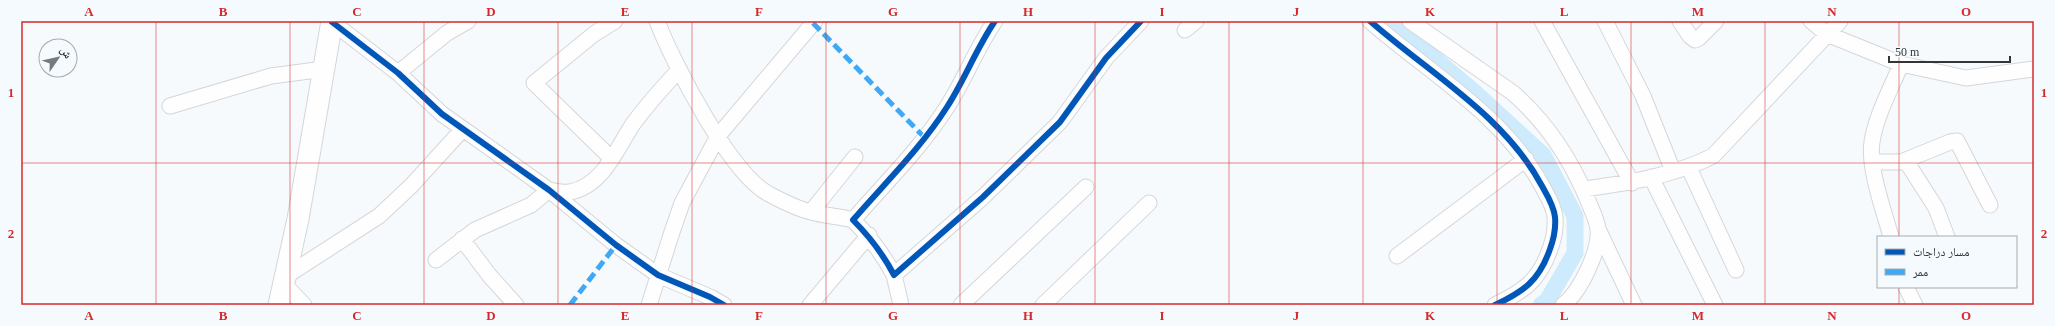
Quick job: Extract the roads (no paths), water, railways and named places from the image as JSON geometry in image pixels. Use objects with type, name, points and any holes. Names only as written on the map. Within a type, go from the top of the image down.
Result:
[{"type":"main road","points":[[279,305],[298,219],[332,21]]},
{"type":"street","points":[[332,21],[398,73],[426,100],[463,129],[549,190],[616,245],[658,275],[710,297],[724,305]]},
{"type":"street","points":[[398,73],[447,33],[468,21]]},
{"type":"street","points":[[612,159],[534,83],[594,34],[615,21]]},
{"type":"street","points":[[657,21],[679,70],[718,136],[751,182],[769,194],[811,212],[853,220],[869,235],[884,255],[894,275],[901,305]]},
{"type":"street","points":[[650,305],[658,275],[682,204],[718,136],[815,21]]},
{"type":"street","points":[[853,220],[925,138],[947,106],[974,54],[995,21]]},
{"type":"street","points":[[894,275],[983,197],[1060,122],[1106,58],[1141,21]]},
{"type":"street","points":[[1370,21],[1471,103],[1526,159],[1548,196],[1555,215],[1555,235],[1547,259],[1536,277],[1526,288],[1495,305]]},
{"type":"street","points":[[1410,21],[1513,93],[1528,106],[1558,143],[1584,189],[1598,229],[1634,305]]},
{"type":"street","points":[[1542,21],[1632,183]]},
{"type":"street","points":[[1605,21],[1643,96],[1673,171]]},
{"type":"street","points":[[1680,21],[1690,36],[1695,40],[1699,38],[1716,21]]},
{"type":"street","points":[[1812,21],[1827,34],[1901,64],[1966,78],[2034,69]]},
{"type":"street","points":[[1584,189],[1632,183],[1689,168],[1713,156],[1840,21]]},
{"type":"street","points":[[1891,236],[1874,173],[1872,143],[1875,128],[1901,64]]},
{"type":"street","points":[[170,106],[271,76],[324,69]]},
{"type":"street","points":[[436,260],[475,230],[531,205],[549,190],[569,192],[584,187],[596,178],[612,159],[634,124],[679,70]]},
{"type":"street","points":[[304,305],[285,280],[379,216],[411,186],[463,129]]},
{"type":"street","points":[[1873,162],[1906,160],[1950,142],[1957,141],[1990,205]]},
{"type":"street","points":[[811,212],[855,157]]},
{"type":"street","points":[[1397,256],[1526,159]]},
{"type":"street","points":[[1906,160],[1936,208],[1947,236]]},
{"type":"street","points":[[1689,168],[1736,270]]},
{"type":"street","points":[[1651,177],[1715,305]]},
{"type":"street","points":[[961,305],[1086,188]]},
{"type":"street","points":[[1043,305],[1149,203]]},
{"type":"street","points":[[1563,305],[1588,269],[1594,252],[1598,229]]},
{"type":"street","points":[[810,305],[869,235]]},
{"type":"street","points":[[462,239],[489,275],[516,305]]},
{"type":"street","points":[[1906,288],[1915,305]]},
{"type":"waterway","points":[[1390,21],[1474,92],[1543,155],[1575,216],[1575,253],[1547,301],[1541,305]]}]
